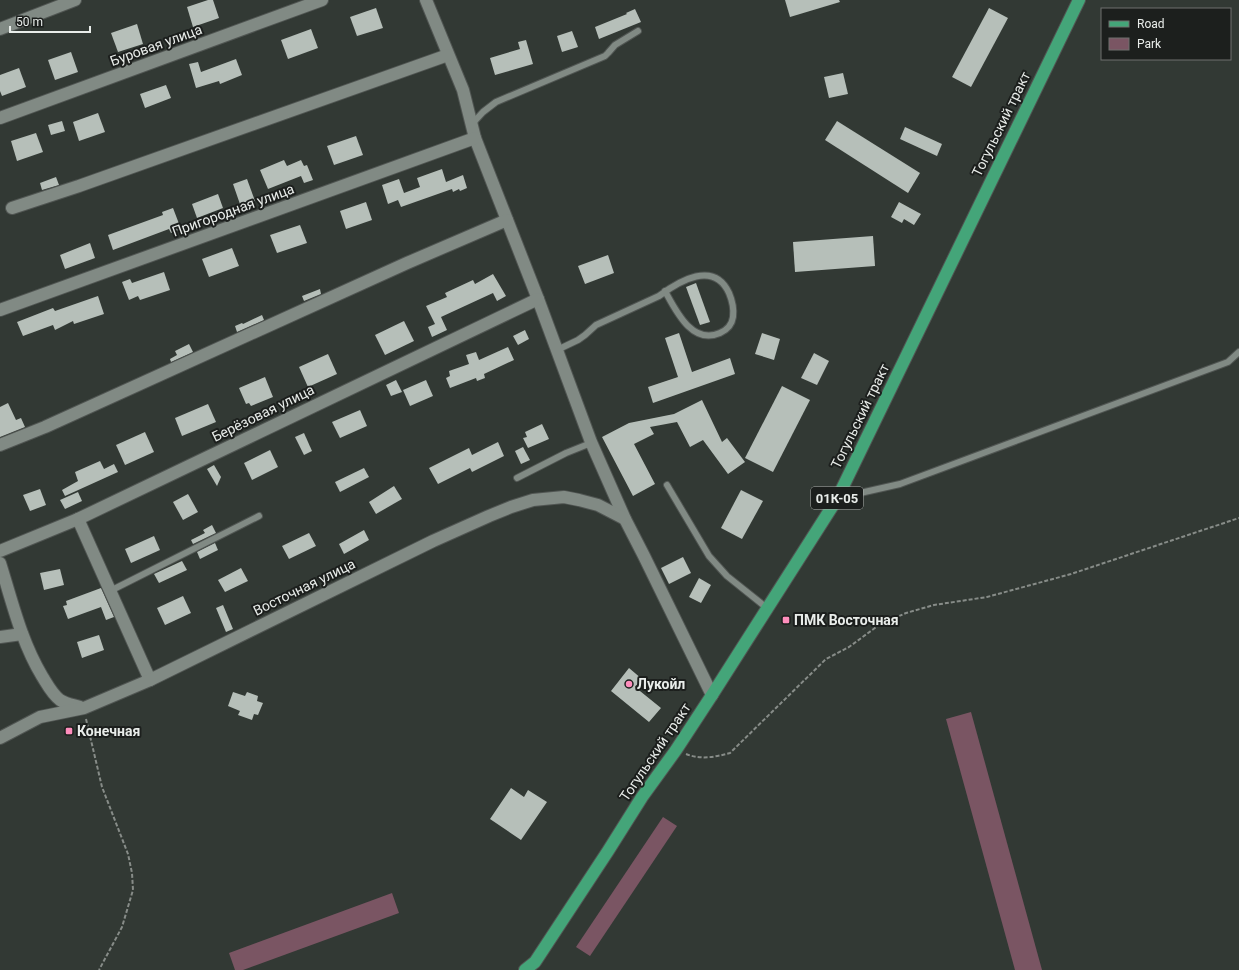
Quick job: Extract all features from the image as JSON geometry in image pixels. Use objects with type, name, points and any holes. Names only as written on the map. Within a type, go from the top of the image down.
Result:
[{"type":"main road","name":"Тогульский тракт","points":[[533,966],[642,797],[676,750],[712,695],[837,499],[1079,0]]},
{"type":"main road","name":"01К-05","points":[[525,970],[533,966]]},
{"type":"street","points":[[0,28],[75,0]]},
{"type":"street","name":"Буровая улица","points":[[0,118],[322,0]]},
{"type":"street","points":[[426,0],[435,18],[448,55],[463,90],[476,138],[538,299],[591,443],[625,519],[712,695]]},
{"type":"street","points":[[12,208],[79,186],[448,55]]},
{"type":"street","name":"Пригородная улица","points":[[0,310],[476,138]]},
{"type":"street","points":[[0,445],[45,427],[407,263],[507,220]]},
{"type":"street","name":"Берёзовая улица","points":[[0,551],[78,519],[538,299]]},
{"type":"street","name":"Восточная улица","points":[[0,738],[40,717],[84,708],[150,680],[433,540],[511,507],[534,500],[564,497],[598,505],[625,519]]},
{"type":"street","points":[[78,519],[150,680]]},
{"type":"street","points":[[0,563],[22,634],[32,660],[47,685],[60,700],[84,708]]},
{"type":"street","points":[[0,637],[22,634]]},
{"type":"lane","points":[[472,124],[483,112],[496,102],[605,56],[615,44],[638,32]]},
{"type":"lane","points":[[557,350],[578,340],[596,325],[659,296],[665,291],[683,280],[692,276],[712,277],[720,280],[726,287],[733,306],[733,318],[725,331],[710,335],[701,334],[694,331],[677,314],[665,291]]},
{"type":"lane","points":[[837,499],[900,484],[1228,362],[1239,352]]},
{"type":"lane","points":[[517,478],[555,458],[591,443]]},
{"type":"lane","points":[[667,485],[710,556],[727,576],[767,608]]},
{"type":"lane","points":[[110,591],[259,516]]},
{"type":"path","points":[[676,750],[693,757],[715,757],[730,753],[826,659],[849,647],[878,625],[906,613],[934,605],[987,598],[1071,574],[1239,518]]},
{"type":"path","points":[[84,708],[102,787],[128,854],[132,873],[132,890],[122,927],[99,970]]},
{"type":"green space","points":[[971,712],[1042,970],[1015,970],[946,719]]},
{"type":"green space","points":[[663,817],[677,826],[590,956],[576,947]]},
{"type":"green space","points":[[392,893],[399,913],[243,970],[235,970],[229,953]]},
{"type":"building","points":[[208,0],[213,0],[219,18],[193,27],[187,7]]},
{"type":"building","points":[[785,0],[839,0],[840,2],[790,17]]},
{"type":"building","points":[[376,8],[383,28],[357,36],[350,17]]},
{"type":"building","points":[[989,8],[1008,18],[971,87],[952,77]]},
{"type":"building","points":[[635,9],[641,22],[599,39],[595,27],[627,14],[626,13]]},
{"type":"building","points":[[137,24],[143,44],[118,52],[111,33]]},
{"type":"building","points":[[311,29],[318,48],[288,59],[281,40]]},
{"type":"building","points":[[572,31],[578,47],[562,52],[557,36]]},
{"type":"building","points":[[526,40],[533,64],[495,75],[490,58],[520,49],[518,42]]},
{"type":"building","points":[[71,52],[78,72],[55,80],[48,60]]},
{"type":"building","points":[[236,59],[242,75],[220,84],[219,81],[196,88],[189,64],[198,62],[201,72]]},
{"type":"building","points":[[19,68],[26,87],[2,96],[0,91],[0,75]]},
{"type":"building","points":[[843,73],[848,94],[829,98],[824,77]]},
{"type":"building","points":[[166,85],[171,98],[145,108],[140,94]]},
{"type":"building","points":[[98,113],[105,132],[79,141],[73,122]]},
{"type":"building","points":[[62,121],[65,131],[51,135],[48,125]]},
{"type":"building","points":[[837,121],[920,173],[908,193],[825,140]]},
{"type":"building","points":[[905,127],[942,144],[937,156],[900,139]]},
{"type":"building","points":[[36,133],[43,152],[17,161],[11,141]]},
{"type":"building","points":[[356,136],[363,155],[334,165],[327,146]]},
{"type":"building","points":[[284,160],[287,166],[301,160],[304,166],[307,165],[313,180],[304,183],[301,176],[268,189],[260,170]]},
{"type":"building","points":[[442,169],[446,182],[463,175],[467,188],[460,191],[459,189],[453,192],[452,189],[401,207],[398,200],[388,204],[382,185],[399,179],[404,193],[420,187],[417,178]]},
{"type":"building","points":[[56,177],[59,185],[42,190],[40,183]]},
{"type":"building","points":[[247,179],[255,201],[241,207],[233,184]]},
{"type":"building","points":[[218,194],[223,208],[197,218],[192,204]]},
{"type":"building","points":[[366,202],[372,220],[346,229],[340,211]]},
{"type":"building","points":[[899,202],[921,214],[914,225],[904,219],[902,223],[891,217]]},
{"type":"building","points":[[173,208],[181,229],[171,233],[169,229],[113,250],[108,235],[163,215],[162,212]]},
{"type":"building","points":[[300,225],[307,243],[277,253],[270,235]]},
{"type":"building","points":[[873,236],[875,266],[795,272],[793,242]]},
{"type":"building","points":[[90,243],[95,258],[65,269],[60,255]]},
{"type":"building","points":[[232,248],[239,266],[209,277],[202,259]]},
{"type":"building","points":[[608,255],[614,273],[585,284],[578,266]]},
{"type":"building","points":[[164,272],[170,290],[140,300],[138,296],[129,300],[122,282],[130,279],[132,283]]},
{"type":"building","points":[[493,274],[506,296],[497,301],[493,293],[441,317],[447,330],[432,337],[428,327],[435,324],[426,306],[447,297],[445,293],[473,280],[475,284]]},
{"type":"building","points":[[696,283],[710,322],[700,325],[686,287]]},
{"type":"building","points":[[320,289],[321,294],[304,301],[302,296]]},
{"type":"building","points":[[98,296],[104,314],[74,324],[73,321],[55,330],[53,325],[23,336],[17,322],[53,308],[55,311]]},
{"type":"building","points":[[262,315],[264,320],[237,332],[235,326]]},
{"type":"building","points":[[404,321],[414,341],[385,355],[375,335]]},
{"type":"building","points":[[525,330],[529,339],[518,345],[513,336]]},
{"type":"building","points":[[679,333],[692,372],[730,358],[735,374],[653,403],[648,387],[678,377],[665,338]]},
{"type":"building","points":[[762,333],[780,339],[774,360],[755,354]]},
{"type":"building","points":[[189,344],[193,352],[171,362],[170,359],[177,355],[175,351]]},
{"type":"building","points":[[508,347],[514,360],[484,374],[485,378],[477,381],[476,378],[450,388],[446,378],[450,376],[449,371],[469,364],[466,355],[476,352],[479,360]]},
{"type":"building","points":[[814,353],[829,361],[817,385],[801,378]]},
{"type":"building","points":[[328,354],[337,374],[308,387],[299,367]]},
{"type":"building","points":[[265,377],[273,397],[251,406],[249,403],[246,404],[239,388]]},
{"type":"building","points":[[396,380],[402,392],[391,396],[386,385]]},
{"type":"building","points":[[426,380],[433,396],[410,406],[403,390]]},
{"type":"building","points":[[782,386],[810,400],[773,472],[745,458]]},
{"type":"building","points":[[702,400],[722,442],[727,438],[745,462],[728,474],[703,440],[690,447],[677,422],[650,427],[654,434],[634,444],[655,484],[633,496],[602,437],[629,423],[674,414]]},
{"type":"building","points":[[8,403],[16,420],[21,418],[25,427],[0,437],[0,407]]},
{"type":"building","points":[[208,404],[216,422],[182,436],[175,418]]},
{"type":"building","points":[[360,410],[367,426],[340,438],[332,422]]},
{"type":"building","points":[[542,424],[549,439],[528,448],[523,438],[527,437],[525,432]]},
{"type":"building","points":[[145,432],[154,452],[125,465],[116,445]]},
{"type":"building","points":[[304,433],[312,451],[304,455],[295,437]]},
{"type":"building","points":[[498,442],[504,456],[472,472],[470,468],[438,484],[429,468],[469,448],[472,455]]},
{"type":"building","points":[[523,447],[530,460],[521,464],[515,451]]},
{"type":"building","points":[[270,450],[278,467],[252,480],[244,463]]},
{"type":"building","points":[[100,461],[104,469],[114,464],[118,472],[65,496],[62,490],[78,481],[75,472]]},
{"type":"building","points":[[214,465],[221,477],[217,486],[207,469]]},
{"type":"building","points":[[364,468],[369,477],[340,492],[335,482]]},
{"type":"building","points":[[394,486],[402,499],[376,514],[369,502]]},
{"type":"building","points":[[40,489],[46,505],[30,511],[23,495]]},
{"type":"building","points":[[741,490],[763,501],[742,539],[721,528]]},
{"type":"building","points":[[78,492],[82,501],[65,509],[60,500]]},
{"type":"building","points":[[188,494],[198,512],[183,520],[173,502]]},
{"type":"building","points":[[212,525],[216,533],[193,544],[191,540],[205,533],[203,530]]},
{"type":"building","points":[[364,530],[369,540],[344,554],[339,544]]},
{"type":"building","points":[[309,533],[316,546],[289,559],[282,546]]},
{"type":"building","points":[[154,536],[160,550],[131,563],[125,549]]},
{"type":"building","points":[[215,543],[218,550],[200,559],[197,552]]},
{"type":"building","points":[[683,557],[691,573],[669,584],[661,568]]},
{"type":"building","points":[[182,561],[187,570],[159,583],[154,574]]},
{"type":"building","points":[[241,568],[248,581],[225,592],[218,580]]},
{"type":"building","points":[[60,569],[64,585],[44,590],[40,573]]},
{"type":"building","points":[[699,578],[711,585],[701,603],[689,597]]},
{"type":"building","points":[[101,588],[114,617],[106,620],[101,607],[68,619],[63,606],[67,605],[66,601]]},
{"type":"building","points":[[183,596],[191,613],[165,625],[157,608]]},
{"type":"building","points":[[223,605],[233,629],[226,632],[216,608]]},
{"type":"building","points":[[99,635],[104,650],[82,658],[77,642]]},
{"type":"building","points":[[629,668],[642,679],[635,687],[661,708],[649,722],[611,691]]},
{"type":"building","points":[[233,692],[245,696],[247,692],[258,696],[257,701],[263,703],[258,715],[254,714],[252,720],[238,715],[240,711],[228,706]]},
{"type":"building","points":[[511,788],[524,797],[528,790],[547,802],[521,840],[490,819]]},
{"type":"place","name":"ПМК Восточная","points":[[786,620]]},
{"type":"place","name":"Лукойл","points":[[629,684]]},
{"type":"place","name":"Конечная","points":[[69,731]]}]
